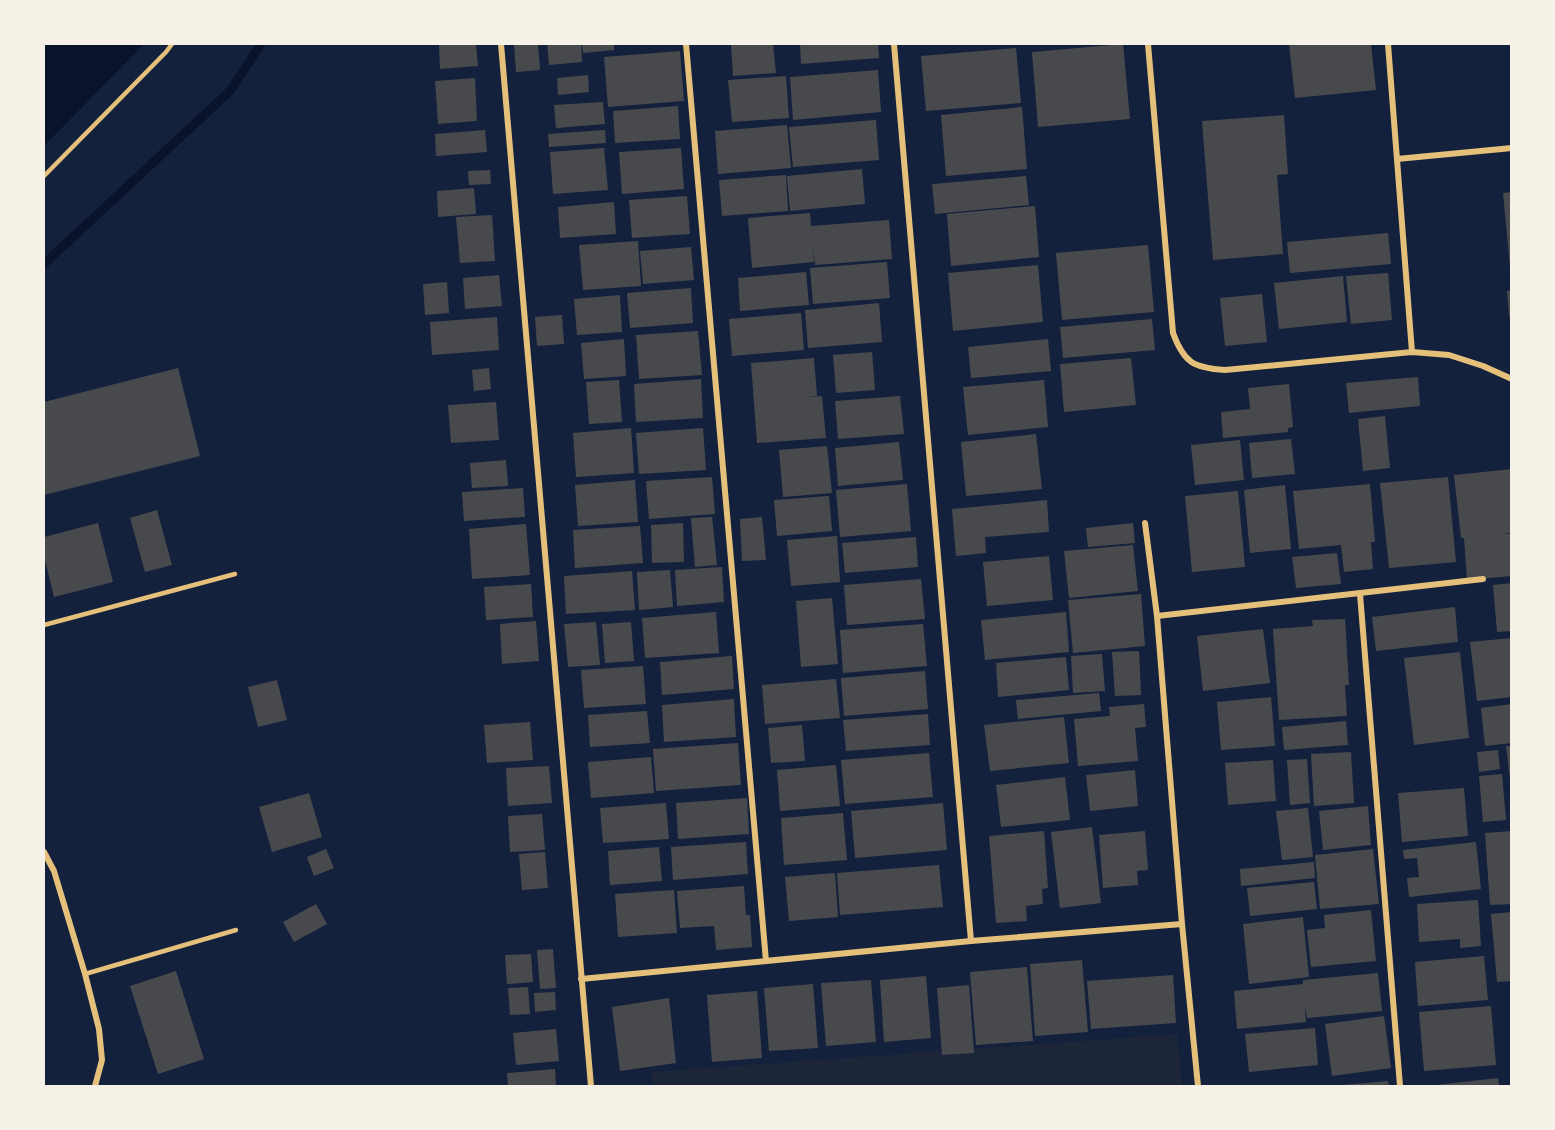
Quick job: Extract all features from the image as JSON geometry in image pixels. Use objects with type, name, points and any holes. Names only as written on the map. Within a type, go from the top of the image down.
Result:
[{"type":"street","points":[[501,44],[591,1086]]},
{"type":"street","points":[[686,44],[766,961]]},
{"type":"street","points":[[894,44],[972,941]]},
{"type":"street","points":[[1148,44],[1173,333],[1178,347],[1187,360],[1205,369],[1225,370],[1412,352],[1449,355],[1483,366],[1512,379]]},
{"type":"street","points":[[1388,44],[1412,352]]},
{"type":"street","points":[[1397,159],[1512,148]]},
{"type":"street","points":[[1145,523],[1157,616],[1182,924],[1198,1086]]},
{"type":"street","points":[[1157,616],[1483,579]]},
{"type":"street","points":[[1359,594],[1400,1086]]},
{"type":"street","points":[[44,852],[54,871],[99,1029],[102,1060],[95,1086]]},
{"type":"street","points":[[581,980],[972,941],[1182,924]]},
{"type":"lane","points":[[44,176],[172,44]]},
{"type":"lane","points":[[44,625],[235,574]]},
{"type":"lane","points":[[85,974],[236,930]]},
{"type":"shaded area","points":[[44,44],[144,44],[44,146]]},
{"type":"shaded area","points":[[1177,1034],[1182,1086],[653,1086],[651,1072]]},
{"type":"building","points":[[439,44],[476,44],[478,66],[440,69]]},
{"type":"building","points":[[514,44],[538,44],[540,70],[516,72]]},
{"type":"building","points":[[547,44],[581,44],[582,62],[549,65]]},
{"type":"building","points":[[582,44],[614,44],[614,50],[583,53]]},
{"type":"building","points":[[731,44],[773,44],[776,73],[733,76]]},
{"type":"building","points":[[800,44],[878,44],[879,58],[801,64]]},
{"type":"building","points":[[1123,44],[1130,119],[1038,127],[1032,52]]},
{"type":"building","points":[[1289,44],[1371,44],[1376,90],[1295,98]]},
{"type":"building","points":[[1016,48],[1021,103],[926,111],[921,56]]},
{"type":"building","points":[[680,51],[684,101],[608,107],[604,57]]},
{"type":"building","points":[[878,70],[881,112],[793,120],[790,77]]},
{"type":"building","points":[[588,75],[589,92],[558,95],[557,78]]},
{"type":"building","points":[[786,76],[789,118],[732,122],[728,80]]},
{"type":"building","points":[[475,78],[477,121],[438,124],[435,81]]},
{"type":"building","points":[[603,102],[605,124],[556,128],[554,105]]},
{"type":"building","points":[[678,106],[680,139],[615,143],[613,111]]},
{"type":"building","points":[[1022,107],[1027,169],[946,176],[941,115]]},
{"type":"building","points":[[1284,115],[1288,174],[1277,175],[1283,254],[1213,260],[1202,121]]},
{"type":"building","points":[[876,120],[879,160],[793,167],[789,127]]},
{"type":"building","points":[[787,125],[791,168],[718,174],[715,131]]},
{"type":"building","points":[[485,130],[487,152],[436,156],[435,134]]},
{"type":"building","points":[[605,130],[606,143],[549,147],[548,134]]},
{"type":"building","points":[[604,148],[608,190],[553,194],[550,152]]},
{"type":"building","points":[[681,148],[684,189],[622,194],[619,152]]},
{"type":"building","points":[[862,169],[865,204],[790,211],[787,176]]},
{"type":"building","points":[[490,170],[491,184],[469,185],[468,171]]},
{"type":"building","points":[[786,175],[788,211],[722,216],[719,180]]},
{"type":"building","points":[[1026,176],[1029,205],[935,214],[932,184]]},
{"type":"building","points":[[474,188],[476,214],[438,217],[437,191]]},
{"type":"building","points":[[1512,192],[1512,267],[1510,267],[1503,193]]},
{"type":"building","points":[[687,196],[690,234],[632,238],[629,200]]},
{"type":"building","points":[[614,202],[616,234],[560,238],[558,207]]},
{"type":"building","points":[[1035,206],[1039,257],[951,266],[947,214]]},
{"type":"building","points":[[810,213],[811,226],[889,220],[892,259],[815,265],[813,247],[814,262],[752,268],[748,218]]},
{"type":"building","points":[[492,215],[495,261],[460,263],[456,217]]},
{"type":"building","points":[[1388,233],[1391,264],[1290,273],[1287,242]]},
{"type":"building","points":[[638,241],[641,286],[583,290],[579,245]]},
{"type":"building","points":[[1148,245],[1154,312],[1062,320],[1056,253]]},
{"type":"building","points":[[691,247],[694,280],[643,284],[640,251]]},
{"type":"building","points":[[887,262],[890,298],[813,304],[810,268]]},
{"type":"building","points":[[1038,265],[1043,322],[953,331],[948,273]]},
{"type":"building","points":[[806,272],[809,305],[740,311],[738,278]]},
{"type":"building","points":[[1388,273],[1392,320],[1351,324],[1346,276]]},
{"type":"building","points":[[499,275],[502,306],[465,309],[463,278]]},
{"type":"building","points":[[1343,276],[1347,322],[1279,329],[1274,283]]},
{"type":"building","points":[[447,282],[449,313],[425,315],[423,284]]},
{"type":"building","points":[[691,288],[693,323],[630,328],[627,293]]},
{"type":"building","points":[[1512,290],[1512,317],[1509,317],[1507,291]]},
{"type":"building","points":[[1262,294],[1267,342],[1225,346],[1220,298]]},
{"type":"building","points":[[620,295],[622,332],[577,335],[574,299]]},
{"type":"building","points":[[879,303],[882,342],[808,348],[805,310]]},
{"type":"building","points":[[801,313],[804,350],[732,356],[729,319]]},
{"type":"building","points":[[562,315],[564,344],[537,346],[535,317]]},
{"type":"building","points":[[497,317],[499,350],[432,355],[430,322]]},
{"type":"building","points":[[1152,319],[1155,350],[1063,358],[1060,327]]},
{"type":"building","points":[[698,331],[702,375],[639,379],[636,335]]},
{"type":"building","points":[[624,339],[626,376],[584,379],[581,343]]},
{"type":"building","points":[[1048,339],[1051,371],[971,378],[968,347]]},
{"type":"building","points":[[872,352],[875,390],[836,393],[833,355]]},
{"type":"building","points":[[814,358],[817,396],[800,398],[822,396],[826,438],[757,443],[751,363]]},
{"type":"building","points":[[1131,358],[1136,405],[1064,412],[1060,364]]},
{"type":"building","points":[[178,368],[200,456],[44,495],[44,402]]},
{"type":"building","points":[[489,368],[491,389],[474,391],[472,370]]},
{"type":"building","points":[[1418,377],[1420,406],[1349,413],[1346,383]]},
{"type":"building","points":[[701,379],[703,418],[636,422],[634,384]]},
{"type":"building","points":[[619,380],[622,422],[589,424],[586,382]]},
{"type":"building","points":[[1044,380],[1048,427],[968,435],[963,387]]},
{"type":"building","points":[[1289,384],[1293,427],[1288,428],[1288,432],[1223,438],[1221,412],[1250,409],[1248,388]]},
{"type":"building","points":[[900,396],[904,434],[838,439],[835,401]]},
{"type":"building","points":[[496,402],[499,440],[451,443],[448,405]]},
{"type":"building","points":[[1385,416],[1390,468],[1363,471],[1358,419]]},
{"type":"building","points":[[631,428],[634,473],[576,477],[573,433]]},
{"type":"building","points":[[703,428],[706,470],[639,474],[636,433]]},
{"type":"building","points":[[1036,434],[1042,489],[966,496],[961,442]]},
{"type":"building","points":[[1291,439],[1295,474],[1252,478],[1249,443]]},
{"type":"building","points":[[1240,440],[1244,480],[1195,485],[1191,445]]},
{"type":"building","points":[[899,442],[903,480],[838,486],[835,448]]},
{"type":"building","points":[[827,446],[832,493],[783,497],[779,450]]},
{"type":"building","points":[[506,460],[508,486],[472,488],[470,463]]},
{"type":"building","points":[[1512,469],[1512,533],[1501,534],[1512,534],[1512,576],[1467,580],[1464,538],[1461,538],[1454,475]]},
{"type":"building","points":[[712,477],[715,514],[649,519],[646,481]]},
{"type":"building","points":[[1448,477],[1456,562],[1389,568],[1380,483]]},
{"type":"building","points":[[635,480],[638,522],[578,526],[575,485]]},
{"type":"building","points":[[907,484],[911,531],[840,537],[836,490]]},
{"type":"building","points":[[1370,484],[1375,542],[1371,542],[1373,569],[1344,572],[1341,545],[1299,549],[1293,491]]},
{"type":"building","points":[[1285,485],[1291,549],[1250,553],[1244,490]]},
{"type":"building","points":[[523,488],[525,517],[464,521],[462,492]]},
{"type":"building","points":[[1238,491],[1245,567],[1192,572],[1185,496]]},
{"type":"building","points":[[829,496],[832,531],[777,536],[774,500]]},
{"type":"building","points":[[1047,500],[1049,532],[985,537],[986,553],[956,556],[952,509]]},
{"type":"building","points":[[157,510],[172,565],[145,572],[130,518]]},
{"type":"building","points":[[712,517],[717,565],[695,567],[691,518]]},
{"type":"building","points":[[762,517],[766,560],[742,561],[740,519]]},
{"type":"building","points":[[98,523],[113,582],[54,597],[44,556],[44,537]]},
{"type":"building","points":[[683,523],[684,562],[652,563],[651,525]]},
{"type":"building","points":[[1133,523],[1135,543],[1088,547],[1086,528]]},
{"type":"building","points":[[526,524],[530,575],[472,579],[469,529]]},
{"type":"building","points":[[640,526],[643,563],[575,568],[573,530]]},
{"type":"building","points":[[837,536],[840,582],[791,586],[787,540]]},
{"type":"building","points":[[916,537],[918,567],[845,573],[842,543]]},
{"type":"building","points":[[1133,545],[1138,591],[1069,598],[1064,551]]},
{"type":"building","points":[[1337,553],[1341,584],[1296,588],[1292,557]]},
{"type":"building","points":[[1049,556],[1053,600],[987,606],[983,562]]},
{"type":"building","points":[[722,567],[724,602],[677,606],[675,570]]},
{"type":"building","points":[[670,570],[673,607],[639,610],[637,572]]},
{"type":"building","points":[[632,571],[635,610],[566,614],[564,576]]},
{"type":"building","points":[[921,579],[925,619],[847,625],[844,585]]},
{"type":"building","points":[[1512,583],[1512,631],[1497,632],[1493,585]]},
{"type":"building","points":[[531,584],[533,617],[486,620],[484,587]]},
{"type":"building","points":[[1141,594],[1145,646],[1073,653],[1068,600]]},
{"type":"building","points":[[832,598],[838,664],[801,667],[796,601]]},
{"type":"building","points":[[1455,607],[1458,642],[1376,651],[1372,617]]},
{"type":"building","points":[[716,612],[719,653],[645,658],[642,618]]},
{"type":"building","points":[[1066,612],[1069,652],[985,660],[981,620]]},
{"type":"building","points":[[1345,619],[1349,685],[1345,685],[1347,716],[1279,720],[1273,629],[1313,626],[1312,620]]},
{"type":"building","points":[[536,621],[539,661],[502,664],[500,624]]},
{"type":"building","points":[[596,622],[600,665],[568,667],[564,624]]},
{"type":"building","points":[[631,622],[634,661],[605,663],[602,624]]},
{"type":"building","points":[[923,624],[927,666],[843,673],[840,630]]},
{"type":"building","points":[[1263,629],[1270,683],[1203,691],[1197,636]]},
{"type":"building","points":[[1512,638],[1512,697],[1477,701],[1470,642]]},
{"type":"building","points":[[1139,651],[1141,695],[1115,696],[1112,652]]},
{"type":"building","points":[[1460,652],[1469,738],[1414,745],[1404,658]]},
{"type":"building","points":[[1102,654],[1105,691],[1073,693],[1071,656]]},
{"type":"building","points":[[732,656],[734,689],[662,695],[660,662]]},
{"type":"building","points":[[1066,657],[1069,690],[998,697],[996,663]]},
{"type":"building","points":[[643,666],[646,704],[584,708],[581,670]]},
{"type":"building","points":[[925,671],[928,709],[844,716],[841,678]]},
{"type":"building","points":[[836,679],[840,718],[765,724],[762,685]]},
{"type":"building","points":[[277,680],[287,720],[258,727],[248,687]]},
{"type":"building","points":[[1099,693],[1101,711],[1018,719],[1016,700]]},
{"type":"building","points":[[1271,697],[1275,746],[1221,750],[1217,702]]},
{"type":"building","points":[[734,699],[736,737],[664,742],[662,705]]},
{"type":"building","points":[[1144,704],[1146,727],[1135,728],[1138,761],[1078,766],[1074,719],[1110,716],[1109,707]]},
{"type":"building","points":[[1512,704],[1512,743],[1485,746],[1481,708]]},
{"type":"building","points":[[647,711],[650,743],[590,747],[588,715]]},
{"type":"building","points":[[928,714],[930,745],[846,751],[843,720]]},
{"type":"building","points":[[1064,717],[1069,763],[990,771],[984,725]]},
{"type":"building","points":[[1346,721],[1348,745],[1284,750],[1282,727]]},
{"type":"building","points":[[530,722],[533,760],[487,763],[484,725]]},
{"type":"building","points":[[802,725],[805,761],[771,763],[768,728]]},
{"type":"building","points":[[738,743],[741,785],[656,791],[653,749]]},
{"type":"building","points":[[1506,746],[1512,746],[1512,780],[1510,780]]},
{"type":"building","points":[[1498,750],[1500,769],[1479,772],[1477,752]]},
{"type":"building","points":[[1351,752],[1354,803],[1314,806],[1311,754]]},
{"type":"building","points":[[929,753],[933,797],[845,804],[841,760]]},
{"type":"building","points":[[651,757],[654,793],[591,798],[588,762]]},
{"type":"building","points":[[1307,759],[1310,803],[1290,805],[1287,760]]},
{"type":"building","points":[[1273,760],[1276,801],[1228,805],[1225,763]]},
{"type":"building","points":[[836,765],[840,806],[780,811],[777,770]]},
{"type":"building","points":[[549,766],[552,803],[508,806],[506,768]]},
{"type":"building","points":[[1135,770],[1138,806],[1090,811],[1086,775]]},
{"type":"building","points":[[1502,774],[1506,820],[1483,822],[1479,776]]},
{"type":"building","points":[[1065,777],[1070,820],[1001,827],[996,785]]},
{"type":"building","points":[[1464,788],[1468,836],[1402,842],[1398,793]]},
{"type":"building","points":[[309,793],[322,837],[272,852],[259,807]]},
{"type":"building","points":[[747,798],[749,834],[678,839],[676,803]]},
{"type":"building","points":[[666,803],[669,839],[603,843],[600,808]]},
{"type":"building","points":[[943,803],[947,850],[855,858],[851,811]]},
{"type":"building","points":[[1368,806],[1371,845],[1323,850],[1319,811]]},
{"type":"building","points":[[1308,808],[1313,857],[1282,860],[1276,811]]},
{"type":"building","points":[[843,813],[847,860],[784,865],[781,818]]},
{"type":"building","points":[[542,814],[545,850],[510,852],[508,816]]},
{"type":"building","points":[[1092,827],[1101,903],[1060,908],[1051,832]]},
{"type":"building","points":[[1044,831],[1048,888],[1042,889],[1043,904],[1026,906],[1027,921],[996,923],[989,836]]},
{"type":"building","points":[[1145,831],[1148,870],[1137,871],[1138,885],[1103,888],[1099,835]]},
{"type":"building","points":[[1512,831],[1512,904],[1490,905],[1485,833]]},
{"type":"building","points":[[746,842],[748,874],[673,880],[671,847]]},
{"type":"building","points":[[1476,842],[1481,889],[1409,897],[1407,878],[1419,877],[1417,858],[1404,859],[1403,850]]},
{"type":"building","points":[[659,847],[662,881],[610,885],[608,851]]},
{"type":"building","points":[[326,849],[334,868],[314,876],[307,857]]},
{"type":"building","points":[[1373,849],[1379,904],[1320,909],[1315,855]]},
{"type":"building","points":[[545,852],[548,888],[522,890],[519,854]]},
{"type":"building","points":[[1314,862],[1315,878],[1241,886],[1240,869]]},
{"type":"building","points":[[939,865],[943,907],[840,915],[837,873]]},
{"type":"building","points":[[835,873],[838,917],[789,921],[785,877]]},
{"type":"building","points":[[1314,882],[1317,909],[1250,916],[1247,888]]},
{"type":"building","points":[[744,886],[746,915],[750,915],[752,947],[716,950],[714,926],[680,928],[677,891]]},
{"type":"building","points":[[674,890],[677,933],[618,937],[615,894]]},
{"type":"building","points":[[1478,900],[1481,946],[1460,948],[1460,939],[1419,942],[1417,904]]},
{"type":"building","points":[[316,904],[327,924],[294,942],[283,922]]},
{"type":"building","points":[[1371,910],[1376,961],[1311,967],[1307,930],[1325,928],[1324,915]]},
{"type":"building","points":[[1512,912],[1512,981],[1497,982],[1491,914]]},
{"type":"building","points":[[1303,917],[1309,977],[1249,984],[1243,924]]},
{"type":"building","points":[[553,949],[556,988],[540,989],[537,950]]},
{"type":"building","points":[[531,954],[533,982],[507,984],[505,955]]},
{"type":"building","points":[[1484,956],[1488,1000],[1418,1006],[1415,962]]},
{"type":"building","points":[[1082,960],[1088,1032],[1035,1036],[1030,964]]},
{"type":"building","points":[[1027,967],[1033,1041],[976,1045],[970,972]]},
{"type":"building","points":[[176,971],[204,1059],[158,1074],[130,986]]},
{"type":"building","points":[[1378,973],[1382,1011],[1307,1018],[1305,1005],[1306,1022],[1237,1029],[1234,991],[1303,984],[1303,980]]},
{"type":"building","points":[[1173,975],[1176,1023],[1091,1029],[1087,981]]},
{"type":"building","points":[[926,976],[931,1038],[884,1042],[880,980]]},
{"type":"building","points":[[871,980],[876,1042],[826,1046],[821,983]]},
{"type":"building","points":[[813,984],[818,1048],[769,1051],[764,988]]},
{"type":"building","points":[[969,985],[974,1053],[942,1055],[937,988]]},
{"type":"building","points":[[528,987],[530,1014],[510,1015],[508,988]]},
{"type":"building","points":[[757,991],[762,1058],[712,1062],[707,995]]},
{"type":"building","points":[[555,992],[556,1010],[535,1012],[534,993]]},
{"type":"building","points":[[669,998],[676,1063],[620,1071],[612,1007]]},
{"type":"building","points":[[1491,1006],[1496,1065],[1424,1071],[1419,1012]]},
{"type":"building","points":[[1384,1016],[1391,1068],[1332,1076],[1325,1024]]},
{"type":"building","points":[[1315,1028],[1318,1065],[1249,1072],[1245,1034]]},
{"type":"building","points":[[556,1029],[559,1061],[516,1065],[513,1033]]},
{"type":"building","points":[[555,1069],[556,1086],[508,1086],[507,1073]]},
{"type":"building","points":[[1498,1078],[1499,1086],[1436,1086],[1436,1085]]},
{"type":"building","points":[[1388,1081],[1389,1086],[1342,1086],[1342,1085]]},
{"type":"waterway","points":[[44,264],[230,91],[261,44]]}]
